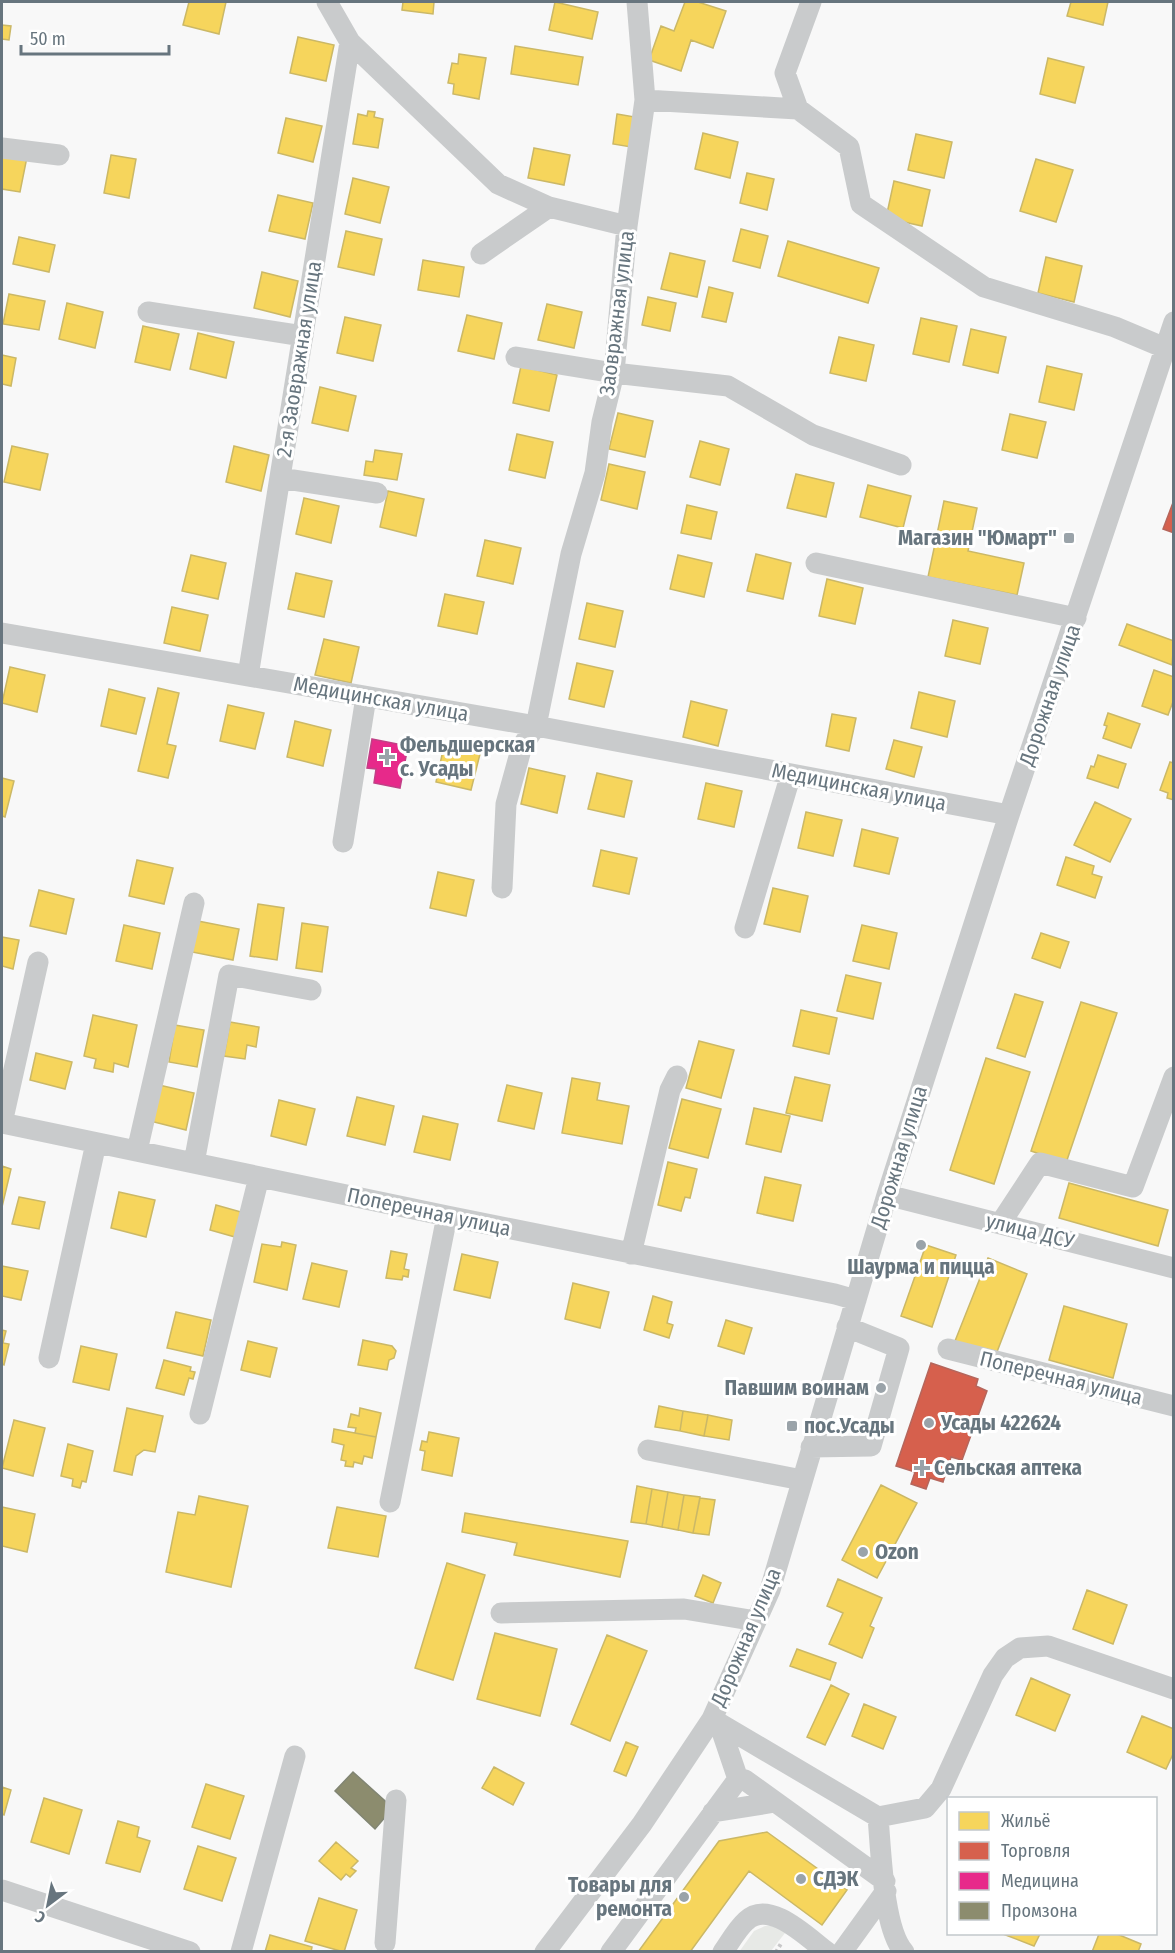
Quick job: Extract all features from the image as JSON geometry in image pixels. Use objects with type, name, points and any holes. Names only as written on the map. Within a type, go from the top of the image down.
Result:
[{"type":"street","points":[[327,2],[350,42],[498,184],[549,207],[627,226]]},
{"type":"street","name":"Заовражная улица","points":[[502,888],[506,804],[522,746],[536,726],[571,554],[595,473],[602,422],[614,373],[627,226],[645,100],[637,2]]},
{"type":"street","points":[[798,109],[785,73],[810,2]]},
{"type":"street","name":"2-я Заовражная улица","points":[[248,676],[350,42]]},
{"type":"street","points":[[645,100],[798,109],[849,147],[861,204],[984,287],[1115,327],[1165,348]]},
{"type":"street","points":[[2,148],[59,155]]},
{"type":"street","points":[[481,254],[549,207]]},
{"type":"street","points":[[148,312],[303,336]]},
{"type":"street","name":"Дорожная улица","points":[[545,1952],[642,1824],[715,1721],[770,1590],[887,1195],[1009,815],[1173,322]]},
{"type":"street","points":[[516,357],[614,373],[728,386],[813,435],[901,465]]},
{"type":"street","points":[[280,478],[377,493]]},
{"type":"street","points":[[816,563],[1076,618]]},
{"type":"street","name":"Медицинская улица","points":[[2,633],[536,726],[1009,815]]},
{"type":"street","points":[[343,842],[366,697]]},
{"type":"street","points":[[745,928],[791,774]]},
{"type":"street","points":[[137,1151],[194,903]]},
{"type":"street","points":[[2,1123],[38,962]]},
{"type":"street","points":[[194,1163],[230,975],[311,990]]},
{"type":"street","points":[[631,1254],[670,1090],[677,1076]]},
{"type":"street","points":[[1000,1224],[1040,1163],[1133,1187],[1173,1077]]},
{"type":"street","name":"Поперечная улица","points":[[2,1123],[856,1300]]},
{"type":"street","points":[[49,1358],[96,1143]]},
{"type":"street","points":[[200,1414],[260,1177]]},
{"type":"street","name":"улица ДСУ","points":[[887,1195],[1173,1268]]},
{"type":"street","points":[[390,1502],[447,1216]]},
{"type":"street","points":[[811,1447],[871,1446],[899,1348],[848,1327]]},
{"type":"street","name":"Поперечная улица","points":[[948,1349],[1173,1406]]},
{"type":"street","points":[[648,1450],[802,1480]]},
{"type":"street","points":[[501,1613],[684,1609],[756,1621]]},
{"type":"street","points":[[715,1721],[878,1817],[924,1808],[941,1789],[993,1675],[1005,1658],[1020,1648],[1048,1646],[1173,1689]]},
{"type":"street","points":[[715,1721],[738,1779]]},
{"type":"street","points":[[241,1952],[295,1756]]},
{"type":"street","points":[[738,1779],[746,1780],[885,1886]]},
{"type":"street","points":[[611,1952],[738,1779]]},
{"type":"street","points":[[386,1949],[396,1800]]},
{"type":"street","points":[[712,1812],[775,1802]]},
{"type":"street","points":[[878,1817],[885,1886],[893,1934],[904,1952]]},
{"type":"street","points":[[842,1952],[885,1886]]},
{"type":"street","points":[[2,1890],[185,1951]]},
{"type":"street","points":[[723,1952],[746,1920],[763,1914],[781,1918],[827,1952]]},
{"type":"shaded area","points":[[765,1926],[775,1926],[785,1933],[771,1951],[739,1952],[754,1931]]},
{"type":"building: Жильё","points":[[189,2],[226,2],[219,34],[183,25]]},
{"type":"building: Жильё","points":[[403,2],[434,2],[433,14],[402,10]]},
{"type":"building: Жильё","points":[[555,2],[598,12],[592,39],[549,30]]},
{"type":"building: Жильё","points":[[685,2],[698,2],[726,11],[713,48],[691,40],[681,71],[649,60],[661,26],[674,31]]},
{"type":"building: Жильё","points":[[1071,2],[1108,2],[1103,25],[1067,16]]},
{"type":"building: Жильё","points":[[2,25],[11,26],[9,40],[2,39]]},
{"type":"building: Жильё","points":[[298,37],[334,45],[326,81],[290,73]]},
{"type":"building: Жильё","points":[[515,46],[583,57],[578,85],[511,74]]},
{"type":"building: Жильё","points":[[459,54],[486,58],[479,99],[453,94],[454,84],[448,83],[452,63],[458,64]]},
{"type":"building: Жильё","points":[[1048,58],[1084,67],[1075,103],[1040,94]]},
{"type":"building: Жильё","points":[[368,111],[375,112],[374,117],[383,119],[378,148],[353,144],[358,114],[367,116]]},
{"type":"building: Жильё","points":[[617,114],[635,117],[631,147],[613,144]]},
{"type":"building: Жильё","points":[[286,118],[322,126],[313,162],[278,153]]},
{"type":"building: Жильё","points":[[703,133],[738,142],[730,178],[695,169]]},
{"type":"building: Жильё","points":[[916,134],[952,142],[944,178],[908,170]]},
{"type":"building: Жильё","points":[[534,148],[570,155],[564,185],[528,178]]},
{"type":"building: Жильё","points":[[2,152],[27,157],[20,192],[2,189]]},
{"type":"building: Жильё","points":[[111,155],[136,159],[129,198],[104,193]]},
{"type":"building: Жильё","points":[[1036,159],[1073,170],[1056,222],[1020,211]]},
{"type":"building: Жильё","points":[[747,173],[774,179],[767,210],[740,203]]},
{"type":"building: Жильё","points":[[353,178],[389,187],[380,223],[345,214]]},
{"type":"building: Жильё","points":[[894,181],[930,190],[922,226],[886,218]]},
{"type":"building: Жильё","points":[[278,195],[313,203],[305,239],[269,231]]},
{"type":"building: Жильё","points":[[741,229],[768,236],[760,268],[733,261]]},
{"type":"building: Жильё","points":[[346,231],[382,239],[374,275],[338,267]]},
{"type":"building: Жильё","points":[[19,237],[55,245],[49,272],[13,264]]},
{"type":"building: Жильё","points":[[788,241],[879,268],[868,303],[778,276]]},
{"type":"building: Жильё","points":[[670,253],[705,261],[697,297],[661,289]]},
{"type":"building: Жильё","points":[[1046,257],[1082,266],[1074,302],[1038,293]]},
{"type":"building: Жильё","points":[[423,260],[464,267],[459,297],[418,290]]},
{"type":"building: Жильё","points":[[262,272],[298,281],[290,317],[254,308]]},
{"type":"building: Жильё","points":[[709,287],[733,293],[726,322],[702,317]]},
{"type":"building: Жильё","points":[[9,294],[45,301],[39,330],[3,324]]},
{"type":"building: Жильё","points":[[648,297],[676,303],[670,331],[642,325]]},
{"type":"building: Жильё","points":[[67,303],[103,312],[95,348],[59,339]]},
{"type":"building: Жильё","points":[[547,304],[582,312],[574,348],[538,340]]},
{"type":"building: Жильё","points":[[467,315],[502,323],[494,359],[458,351]]},
{"type":"building: Жильё","points":[[345,317],[381,325],[373,361],[337,353]]},
{"type":"building: Жильё","points":[[921,318],[957,326],[949,362],[913,354]]},
{"type":"building: Жильё","points":[[143,326],[179,334],[170,370],[135,362]]},
{"type":"building: Жильё","points":[[971,329],[1006,337],[998,373],[963,365]]},
{"type":"building: Жильё","points":[[198,333],[234,342],[226,378],[190,369]]},
{"type":"building: Жильё","points":[[839,337],[874,345],[866,381],[830,373]]},
{"type":"building: Жильё","points":[[2,355],[16,358],[11,386],[2,384]]},
{"type":"building: Жильё","points":[[521,366],[557,375],[549,411],[513,403]]},
{"type":"building: Жильё","points":[[1047,366],[1082,374],[1074,410],[1039,402]]},
{"type":"building: Жильё","points":[[320,387],[356,396],[348,431],[312,423]]},
{"type":"building: Жильё","points":[[618,413],[653,421],[645,457],[609,449]]},
{"type":"building: Жильё","points":[[1010,414],[1046,422],[1037,458],[1002,450]]},
{"type":"building: Жильё","points":[[517,434],[553,442],[545,478],[509,470]]},
{"type":"building: Жильё","points":[[700,441],[729,449],[720,485],[690,477]]},
{"type":"building: Жильё","points":[[12,446],[48,454],[40,490],[4,482]]},
{"type":"building: Жильё","points":[[234,446],[269,455],[261,491],[226,482]]},
{"type":"building: Жильё","points":[[375,450],[402,454],[397,480],[364,475],[366,461],[373,462]]},
{"type":"building: Жильё","points":[[609,464],[645,472],[637,509],[601,500]]},
{"type":"building: Жильё","points":[[796,474],[834,483],[826,517],[787,508]]},
{"type":"building: Жильё","points":[[868,485],[911,496],[903,528],[860,517]]},
{"type":"building: Жильё","points":[[388,491],[424,499],[416,536],[380,527]]},
{"type":"building: Жильё","points":[[304,498],[339,506],[331,543],[296,534]]},
{"type":"building: Жильё","points":[[944,501],[977,508],[968,551],[1024,563],[1017,595],[928,577]]},
{"type":"building: Жильё","points":[[687,505],[717,512],[711,539],[681,533]]},
{"type":"building: Жильё","points":[[485,540],[521,548],[513,584],[477,576]]},
{"type":"building: Жильё","points":[[756,554],[791,563],[783,599],[747,591]]},
{"type":"building: Жильё","points":[[191,555],[226,563],[218,599],[182,591]]},
{"type":"building: Жильё","points":[[678,555],[712,563],[704,597],[670,589]]},
{"type":"building: Жильё","points":[[296,573],[332,581],[324,617],[288,609]]},
{"type":"building: Жильё","points":[[827,579],[863,588],[855,624],[819,616]]},
{"type":"building: Жильё","points":[[445,594],[484,602],[477,634],[438,626]]},
{"type":"building: Жильё","points":[[587,603],[623,611],[615,647],[579,639]]},
{"type":"building: Жильё","points":[[172,607],[208,615],[200,651],[164,643]]},
{"type":"building: Жильё","points":[[953,620],[988,628],[980,664],[945,656]]},
{"type":"building: Жильё","points":[[1127,624],[1174,641],[1172,665],[1119,645]]},
{"type":"building: Жильё","points":[[324,639],[359,647],[351,683],[315,675]]},
{"type":"building: Жильё","points":[[577,663],[613,671],[604,707],[569,699]]},
{"type":"building: Жильё","points":[[10,667],[45,675],[37,712],[2,703]]},
{"type":"building: Жильё","points":[[1154,670],[1174,677],[1174,699],[1168,715],[1142,706]]},
{"type":"building: Жильё","points":[[158,688],[179,693],[167,744],[176,746],[168,778],[138,771]]},
{"type":"building: Жильё","points":[[109,689],[145,698],[136,734],[101,726]]},
{"type":"building: Жильё","points":[[919,692],[955,701],[947,737],[911,728]]},
{"type":"building: Жильё","points":[[691,701],[727,710],[718,746],[683,737]]},
{"type":"building: Жильё","points":[[228,705],[264,713],[255,749],[220,741]]},
{"type":"building: Жильё","points":[[1108,713],[1140,724],[1131,748],[1103,738]]},
{"type":"building: Жильё","points":[[832,714],[856,718],[849,751],[826,746]]},
{"type":"building: Жильё","points":[[295,721],[331,730],[323,766],[287,757]]},
{"type":"building: Жильё","points":[[894,740],[922,747],[914,777],[886,769]]},
{"type":"building: Жильё","points":[[444,746],[480,754],[471,790],[436,782]]},
{"type":"building: Жильё","points":[[1098,755],[1126,764],[1118,788],[1087,778]]},
{"type":"building: Жильё","points":[[1170,762],[1174,763],[1174,800],[1167,798],[1168,793],[1160,790]]},
{"type":"building: Жильё","points":[[529,768],[565,776],[557,813],[521,804]]},
{"type":"building: Жильё","points":[[597,773],[632,781],[624,817],[588,809]]},
{"type":"building: Жильё","points":[[2,778],[14,781],[5,817],[2,816]]},
{"type":"building: Жильё","points":[[706,783],[742,791],[734,827],[698,819]]},
{"type":"building: Жильё","points":[[1095,802],[1131,819],[1110,862],[1074,845]]},
{"type":"building: Жильё","points":[[806,812],[842,820],[833,856],[798,848]]},
{"type":"building: Жильё","points":[[862,829],[898,838],[889,874],[854,866]]},
{"type":"building: Жильё","points":[[601,850],[637,858],[629,894],[593,886]]},
{"type":"building: Жильё","points":[[1066,857],[1094,866],[1092,874],[1102,877],[1095,898],[1057,885]]},
{"type":"building: Жильё","points":[[137,860],[173,868],[164,904],[129,896]]},
{"type":"building: Жильё","points":[[438,872],[474,880],[466,916],[430,908]]},
{"type":"building: Жильё","points":[[773,888],[808,896],[800,932],[764,924]]},
{"type":"building: Жильё","points":[[39,890],[74,899],[66,934],[30,926]]},
{"type":"building: Жильё","points":[[258,904],[284,908],[277,960],[250,956]]},
{"type":"building: Жильё","points":[[198,921],[239,929],[233,960],[192,952]]},
{"type":"building: Жильё","points":[[302,923],[328,927],[322,972],[296,968]]},
{"type":"building: Жильё","points":[[124,925],[160,933],[152,969],[116,961]]},
{"type":"building: Жильё","points":[[862,925],[897,933],[889,969],[853,961]]},
{"type":"building: Жильё","points":[[1041,933],[1069,942],[1060,968],[1032,958]]},
{"type":"building: Жильё","points":[[2,937],[19,940],[13,969],[2,966]]},
{"type":"building: Жильё","points":[[846,975],[881,983],[873,1019],[837,1011]]},
{"type":"building: Жильё","points":[[1015,994],[1043,1002],[1025,1057],[997,1048]]},
{"type":"building: Жильё","points":[[1081,1002],[1117,1013],[1066,1163],[1031,1151]]},
{"type":"building: Жильё","points":[[801,1010],[837,1018],[829,1054],[793,1046]]},
{"type":"building: Жильё","points":[[93,1015],[137,1025],[128,1067],[114,1063],[113,1072],[94,1068],[96,1059],[84,1056]]},
{"type":"building: Жильё","points":[[230,1022],[259,1027],[256,1047],[247,1045],[245,1059],[224,1056]]},
{"type":"building: Жильё","points":[[175,1025],[204,1030],[197,1067],[169,1062]]},
{"type":"building: Жильё","points":[[699,1041],[734,1050],[721,1098],[686,1088]]},
{"type":"building: Жильё","points":[[36,1053],[72,1062],[65,1089],[30,1080]]},
{"type":"building: Жильё","points":[[986,1058],[1030,1072],[994,1184],[950,1170]]},
{"type":"building: Жильё","points":[[795,1077],[830,1085],[822,1121],[786,1113]]},
{"type":"building: Жильё","points":[[572,1078],[600,1083],[597,1100],[629,1106],[622,1144],[562,1133]]},
{"type":"building: Жильё","points":[[159,1085],[194,1093],[186,1130],[150,1121]]},
{"type":"building: Жильё","points":[[507,1085],[542,1093],[534,1129],[498,1121]]},
{"type":"building: Жильё","points":[[357,1097],[394,1106],[385,1145],[347,1136]]},
{"type":"building: Жильё","points":[[682,1099],[721,1109],[708,1158],[669,1148]]},
{"type":"building: Жильё","points":[[279,1100],[315,1109],[306,1145],[271,1136]]},
{"type":"building: Жильё","points":[[754,1108],[790,1116],[781,1152],[746,1144]]},
{"type":"building: Жильё","points":[[423,1116],[458,1124],[450,1160],[414,1152]]},
{"type":"building: Жильё","points":[[668,1162],[697,1169],[690,1198],[685,1197],[681,1211],[658,1205]]},
{"type":"building: Жильё","points":[[2,1166],[11,1169],[2,1207]]},
{"type":"building: Жильё","points":[[765,1177],[801,1185],[793,1221],[757,1213]]},
{"type":"building: Жильё","points":[[1069,1183],[1168,1210],[1158,1246],[1059,1218]]},
{"type":"building: Жильё","points":[[119,1192],[155,1200],[146,1237],[111,1228]]},
{"type":"building: Жильё","points":[[19,1197],[45,1202],[39,1229],[12,1224]]},
{"type":"building: Жильё","points":[[216,1205],[241,1212],[235,1237],[210,1230]]},
{"type":"building: Жильё","points":[[282,1242],[296,1245],[287,1290],[254,1282],[262,1244],[281,1247]]},
{"type":"building: Жильё","points":[[926,1245],[956,1255],[932,1327],[901,1316]]},
{"type":"building: Жильё","points":[[391,1251],[407,1254],[404,1269],[409,1270],[408,1277],[403,1276],[402,1280],[386,1278]]},
{"type":"building: Жильё","points":[[462,1254],[498,1262],[490,1298],[454,1290]]},
{"type":"building: Жильё","points":[[988,1258],[1027,1274],[995,1357],[955,1341]]},
{"type":"building: Жильё","points":[[312,1263],[347,1271],[339,1307],[303,1299]]},
{"type":"building: Жильё","points":[[2,1266],[28,1271],[21,1300],[2,1296]]},
{"type":"building: Жильё","points":[[573,1283],[609,1292],[600,1328],[565,1319]]},
{"type":"building: Жильё","points":[[653,1296],[672,1302],[667,1323],[673,1325],[669,1338],[644,1330]]},
{"type":"building: Жильё","points":[[1064,1306],[1127,1324],[1113,1378],[1049,1360]]},
{"type":"building: Жильё","points":[[176,1312],[211,1320],[203,1356],[167,1348]]},
{"type":"building: Жильё","points":[[726,1320],[752,1328],[744,1354],[718,1346]]},
{"type":"building: Жильё","points":[[2,1330],[6,1331],[3,1343],[9,1344],[4,1365],[2,1364]]},
{"type":"building: Жильё","points":[[363,1340],[392,1346],[396,1351],[394,1358],[389,1360],[387,1370],[358,1365]]},
{"type":"building: Жильё","points":[[248,1341],[277,1348],[270,1377],[241,1370]]},
{"type":"building: Жильё","points":[[81,1346],[117,1354],[109,1390],[73,1382]]},
{"type":"building: Жильё","points":[[164,1360],[191,1367],[190,1371],[195,1372],[193,1379],[189,1378],[184,1395],[156,1388]]},
{"type":"building: Жильё","points":[[659,1406],[683,1411],[680,1431],[655,1427]]},
{"type":"building: Жильё","points":[[127,1408],[163,1416],[155,1452],[144,1450],[136,1456],[132,1475],[114,1471]]},
{"type":"building: Жильё","points":[[360,1408],[381,1413],[376,1437],[355,1433],[356,1428],[348,1427],[351,1414],[359,1416]]},
{"type":"building: Жильё","points":[[683,1411],[708,1415],[704,1436],[680,1431]]},
{"type":"building: Жильё","points":[[708,1415],[732,1420],[729,1440],[704,1436]]},
{"type":"building: Жильё","points":[[14,1420],[45,1428],[33,1476],[2,1468]]},
{"type":"building: Жильё","points":[[334,1429],[376,1437],[372,1458],[364,1456],[362,1464],[354,1462],[353,1467],[345,1466],[346,1461],[341,1460],[344,1445],[332,1442]]},
{"type":"building: Жильё","points":[[429,1432],[459,1438],[452,1476],[422,1470],[425,1451],[420,1450],[422,1441],[427,1442]]},
{"type":"building: Жильё","points":[[68,1444],[93,1451],[86,1482],[82,1481],[80,1488],[72,1486],[73,1479],[61,1476]]},
{"type":"building: Жильё","points":[[881,1485],[917,1503],[877,1578],[842,1560]]},
{"type":"building: Жильё","points":[[637,1486],[652,1489],[646,1524],[631,1522]]},
{"type":"building: Жильё","points":[[652,1489],[668,1492],[662,1527],[646,1524]]},
{"type":"building: Жильё","points":[[668,1492],[684,1495],[678,1530],[662,1527]]},
{"type":"building: Жильё","points":[[684,1495],[700,1497],[693,1533],[678,1530]]},
{"type":"building: Жильё","points":[[199,1496],[248,1506],[231,1587],[166,1572],[178,1512],[195,1515]]},
{"type":"building: Жильё","points":[[700,1498],[715,1500],[709,1535],[693,1533]]},
{"type":"building: Жильё","points":[[2,1507],[35,1514],[27,1552],[2,1546]]},
{"type":"building: Жильё","points":[[337,1507],[386,1516],[378,1557],[328,1548]]},
{"type":"building: Жильё","points":[[465,1513],[628,1541],[620,1577],[514,1555],[517,1543],[462,1532]]},
{"type":"building: Жильё","points":[[447,1563],[485,1575],[453,1680],[415,1668]]},
{"type":"building: Жильё","points":[[703,1575],[721,1583],[713,1603],[695,1596]]},
{"type":"building: Жильё","points":[[838,1579],[882,1598],[870,1626],[874,1628],[862,1658],[829,1644],[843,1613],[827,1606]]},
{"type":"building: Жильё","points":[[1087,1590],[1127,1605],[1113,1644],[1073,1629]]},
{"type":"building: Жильё","points":[[495,1633],[557,1649],[540,1716],[477,1699]]},
{"type":"building: Жильё","points":[[607,1635],[647,1651],[610,1741],[571,1724]]},
{"type":"building: Жильё","points":[[797,1649],[836,1663],[830,1680],[790,1666]]},
{"type":"building: Жильё","points":[[1031,1678],[1070,1695],[1055,1731],[1016,1715]]},
{"type":"building: Жильё","points":[[831,1685],[849,1694],[825,1745],[807,1737]]},
{"type":"building: Жильё","points":[[864,1704],[896,1717],[883,1749],[852,1736]]},
{"type":"building: Жильё","points":[[1142,1716],[1174,1729],[1174,1752],[1166,1769],[1127,1752]]},
{"type":"building: Жильё","points":[[626,1742],[638,1747],[626,1776],[614,1771]]},
{"type":"building: Жильё","points":[[494,1767],[524,1783],[513,1805],[482,1788]]},
{"type":"building: Жильё","points":[[206,1784],[244,1796],[230,1839],[192,1827]]},
{"type":"building: Жильё","points":[[2,1787],[11,1790],[4,1815],[2,1814]]},
{"type":"building: Жильё","points":[[44,1798],[82,1810],[69,1854],[31,1842]]},
{"type":"building: Жильё","points":[[118,1821],[139,1827],[137,1837],[150,1841],[140,1872],[106,1863]]},
{"type":"building: Жильё","points":[[767,1832],[847,1890],[822,1925],[749,1871],[690,1952],[638,1952],[719,1841]]},
{"type":"building: Жильё","points":[[336,1842],[358,1861],[351,1868],[356,1871],[350,1877],[346,1874],[341,1880],[319,1861]]},
{"type":"building: Жильё","points":[[198,1846],[236,1858],[222,1901],[184,1889]]},
{"type":"building: Жильё","points":[[319,1898],[357,1910],[344,1952],[305,1941]]},
{"type":"building: Жильё","points":[[270,1935],[312,1947],[311,1952],[265,1952]]},
{"type":"building: Жильё","points":[[1006,1935],[1040,1935],[1034,1946]]},
{"type":"building: Жильё","points":[[1099,1935],[1119,1935],[1141,1944],[1138,1952],[1092,1952]]},
{"type":"building: Торговля","points":[[1174,500],[1174,533],[1163,529]]},
{"type":"building: Торговля","points":[[931,1363],[978,1379],[976,1386],[987,1391],[962,1460],[951,1457],[943,1482],[930,1478],[926,1489],[911,1484],[915,1472],[896,1466]]},
{"type":"building: Медицина","name":"Фельдшерская с. Усады","points":[[372,739],[408,746],[400,788],[374,783],[376,769],[367,768]]},
{"type":"building: Промзона","points":[[353,1772],[393,1808],[375,1829],[335,1791]]},
{"type":"place","name":"Магазин \"Юмарт\"","points":[[1069,538]]},
{"type":"place","name":"Фельдшерская с. Усады","points":[[387,757]]},
{"type":"place","name":"Шаурма и пицца","points":[[921,1245]]},
{"type":"place","name":"Павшим воинам","points":[[881,1388]]},
{"type":"place","name":"Усады 422624","points":[[929,1423]]},
{"type":"place","name":"пос.Усады","points":[[792,1426]]},
{"type":"place","name":"Сельская аптека","points":[[922,1468]]},
{"type":"place","name":"Ozon","points":[[863,1552]]},
{"type":"place","name":"СДЭК","points":[[801,1879]]},
{"type":"place","name":"Товары для ремонта","points":[[684,1897]]}]
